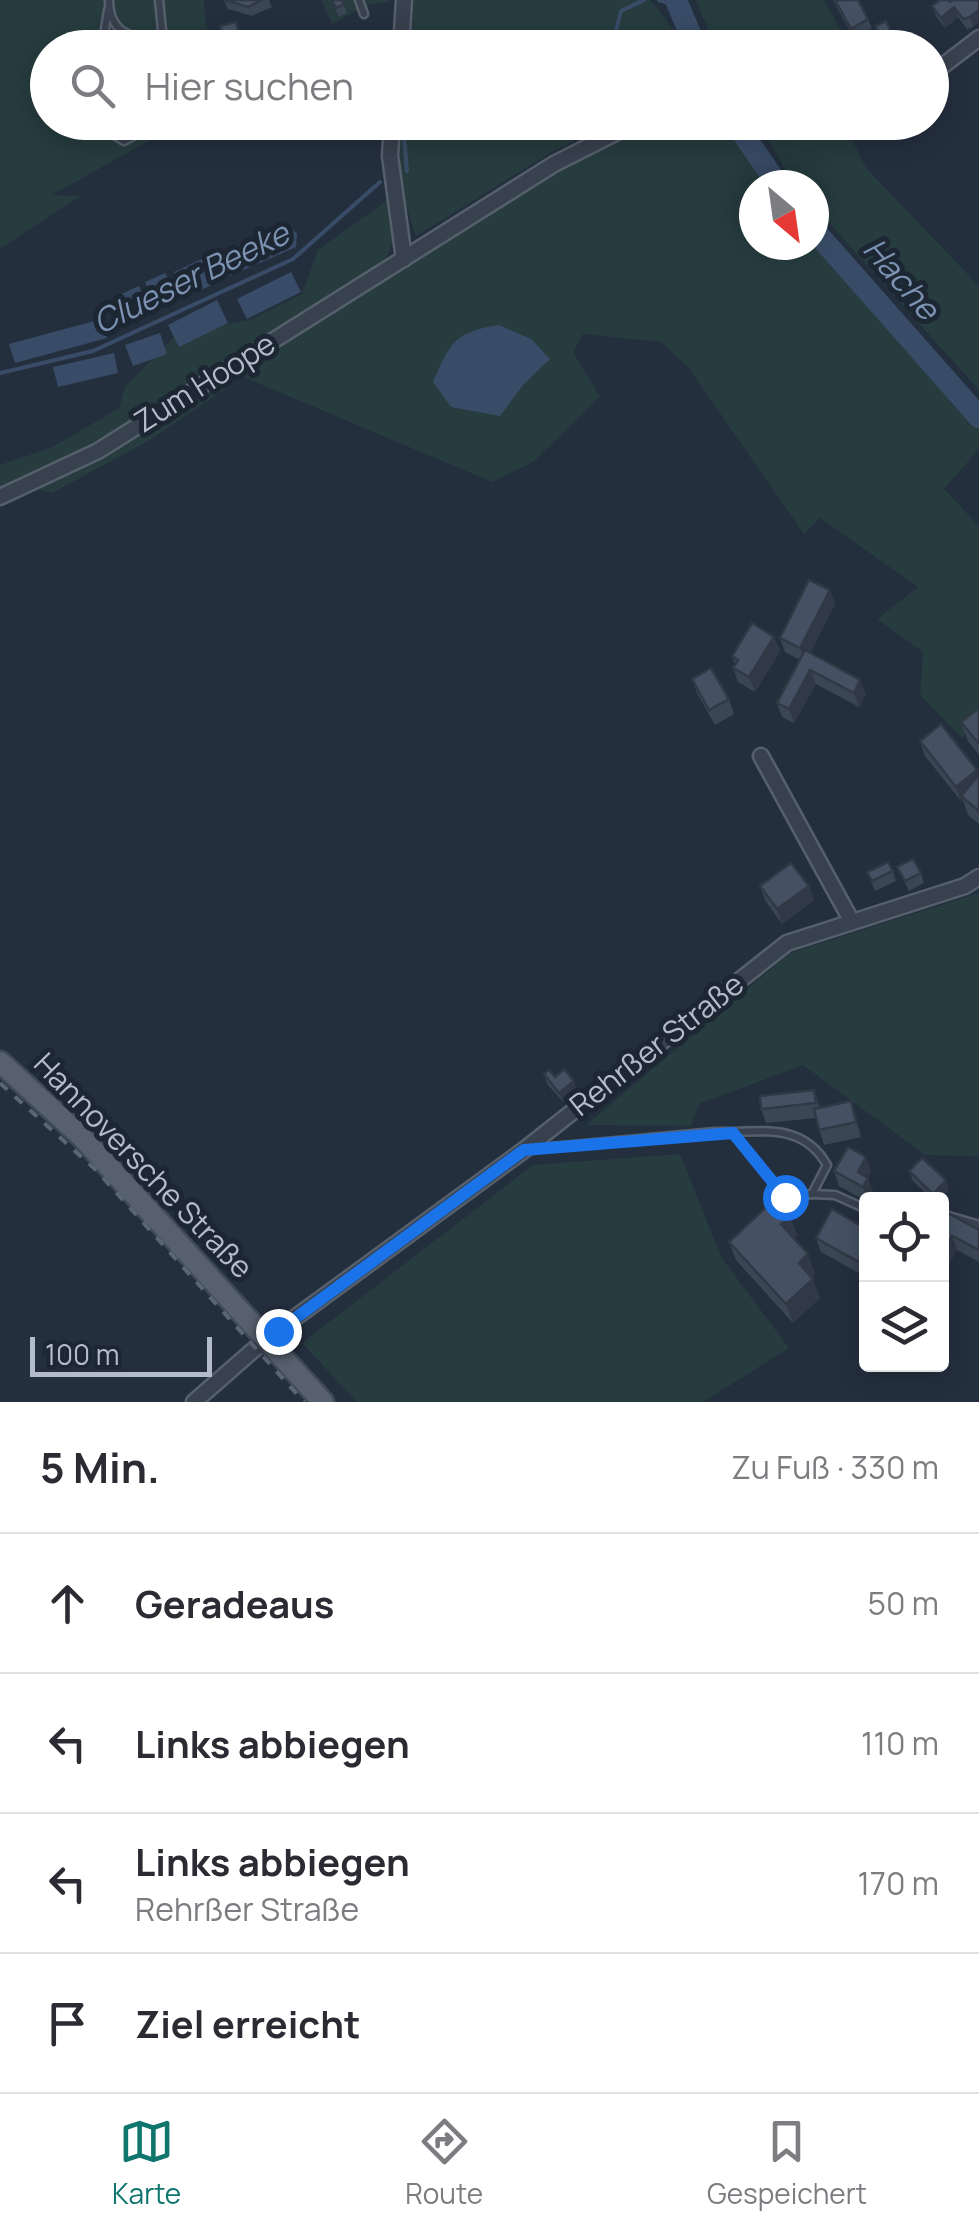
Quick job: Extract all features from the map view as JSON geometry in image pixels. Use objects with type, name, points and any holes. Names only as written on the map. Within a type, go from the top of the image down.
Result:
[{"type":"main road","name":"Hannoversche Straße","points":[[0,1062],[82,1137],[323,1402]]},
{"type":"street","points":[[402,30],[404,0]]},
{"type":"street","points":[[949,61],[979,38]]},
{"type":"street","points":[[391,140],[404,259]]},
{"type":"street","name":"Zum Hoope","points":[[0,498],[98,451],[554,164],[601,140]]},
{"type":"street","points":[[762,756],[850,920]]},
{"type":"street","name":"Rehrßer Straße","points":[[194,1402],[266,1339],[524,1150],[788,943],[965,886],[979,876]]},
{"type":"lane","points":[[159,0],[162,30]]},
{"type":"lane","points":[[359,0],[364,14]]},
{"type":"lane","points":[[109,4],[121,30]]},
{"type":"lane","points":[[102,30],[109,4]]},
{"type":"lane","points":[[524,1150],[733,1133],[798,1134],[815,1144],[826,1165],[812,1194]]},
{"type":"lane","points":[[733,1133],[785,1197],[835,1195],[859,1206]]},
{"type":"lane","points":[[949,1216],[979,1225]]},
{"type":"green space","points":[[0,0],[204,0],[207,30],[30,30],[30,140],[151,140],[52,195],[80,196],[0,249]]},
{"type":"green space","points":[[321,0],[389,2],[368,5],[332,24]]},
{"type":"green space","points":[[414,0],[650,0],[674,30],[412,30]]},
{"type":"green space","points":[[696,0],[824,0],[841,30],[708,30]]},
{"type":"green space","points":[[398,140],[576,140],[416,236],[400,187]]},
{"type":"green space","points":[[618,140],[739,140],[761,170],[739,170],[739,260],[829,260],[829,256],[979,424],[979,449],[944,489],[979,526],[979,724],[962,738],[920,695],[923,652],[877,619],[918,587],[820,518],[804,534],[688,367],[661,342],[583,334],[573,352],[600,397],[533,462],[492,482],[246,378],[243,369],[557,168]]},
{"type":"green space","points":[[769,140],[852,140],[866,168],[979,286],[979,390],[829,223],[829,170],[785,170]]},
{"type":"green space","points":[[389,199],[393,241],[385,261],[95,448],[0,493],[0,465],[51,448],[119,408],[125,387],[177,334],[250,320],[302,294],[318,250]]},
{"type":"green space","points":[[224,378],[228,387],[150,440],[52,493],[38,489]]},
{"type":"green space","points":[[979,893],[979,1156],[925,1155],[803,1065],[699,1104],[691,1126],[586,1125],[790,953]]},
{"type":"green space","points":[[680,1154],[721,1257],[789,1348],[703,1402],[357,1402],[302,1343],[533,1165]]},
{"type":"water","points":[[288,224],[297,234],[296,247],[230,276],[222,265],[222,252]]},
{"type":"water","points":[[206,257],[218,282],[186,297],[174,272]]},
{"type":"water","points":[[291,272],[301,292],[247,319],[237,299]]},
{"type":"water","points":[[165,273],[177,298],[156,308],[145,282]]},
{"type":"water","points":[[139,286],[148,308],[124,318],[115,297]]},
{"type":"water","points":[[217,300],[228,323],[179,347],[168,325]]},
{"type":"water","points":[[102,319],[107,338],[15,363],[9,344]]},
{"type":"water","points":[[499,325],[531,339],[550,359],[524,384],[500,416],[451,407],[433,382],[449,349],[472,331]]},
{"type":"water","points":[[160,333],[167,354],[133,366],[125,345]]},
{"type":"water","points":[[114,353],[118,373],[58,387],[53,367]]},
{"type":"building","points":[[225,0],[262,0],[248,7]]},
{"type":"building","points":[[835,0],[858,0],[868,19],[851,29]]},
{"type":"building","points":[[940,0],[979,0],[979,10],[963,19],[954,7],[941,18],[932,6]]},
{"type":"building","points":[[886,21],[890,30],[877,30],[875,26]]},
{"type":"building","points":[[236,22],[238,30],[221,30],[220,26]]},
{"type":"building","points":[[809,580],[830,590],[800,648],[780,638]]},
{"type":"building","points":[[752,623],[774,637],[749,677],[733,668],[738,660],[732,656]]},
{"type":"building","points":[[805,650],[860,680],[854,693],[810,670],[789,709],[777,703]]},
{"type":"building","points":[[711,668],[729,699],[709,710],[692,679]]},
{"type":"building","points":[[979,708],[979,744],[961,722]]},
{"type":"building","points":[[941,724],[977,770],[956,787],[920,741]]},
{"type":"building","points":[[979,777],[979,811],[961,796]]},
{"type":"building","points":[[913,859],[921,873],[905,881],[897,867]]},
{"type":"building","points":[[888,862],[893,871],[872,881],[867,872]]},
{"type":"building","points":[[791,863],[809,886],[777,909],[760,886]]},
{"type":"building","points":[[564,1069],[574,1081],[559,1093],[544,1074],[549,1070],[555,1077]]},
{"type":"building","points":[[814,1090],[816,1103],[761,1109],[760,1096]]},
{"type":"building","points":[[851,1101],[856,1122],[819,1130],[814,1109]]},
{"type":"building","points":[[848,1147],[866,1157],[858,1172],[868,1178],[863,1187],[834,1171]]},
{"type":"building","points":[[922,1158],[946,1180],[931,1192],[909,1171]]},
{"type":"building","points":[[775,1199],[790,1216],[781,1224],[808,1254],[799,1263],[813,1279],[786,1304],[729,1242]]},
{"type":"building","points":[[832,1209],[859,1225],[859,1262],[816,1238]]},
{"type":"building","points":[[949,1214],[979,1230],[979,1250],[952,1236],[949,1242]]},
{"type":"waterway","name":"Clueser Beeke","points":[[616,30],[621,11],[644,0]]},
{"type":"waterway","name":"Clueser Beeke","points":[[659,0],[678,6]]},
{"type":"waterway","name":"Hache","points":[[676,0],[688,30]]},
{"type":"waterway","name":"Clueser Beeke","points":[[404,140],[407,171]]},
{"type":"waterway","name":"Hache","points":[[747,140],[768,170]]},
{"type":"waterway","name":"Clueser Beeke","points":[[0,373],[93,351],[293,259],[380,182]]},
{"type":"waterway","name":"Hache","points":[[829,247],[979,417]]},
{"type":"railway","points":[[0,1083],[97,1171],[304,1402]]},
{"type":"route","points":[[278,1331],[524,1150],[733,1133],[785,1197]]}]
